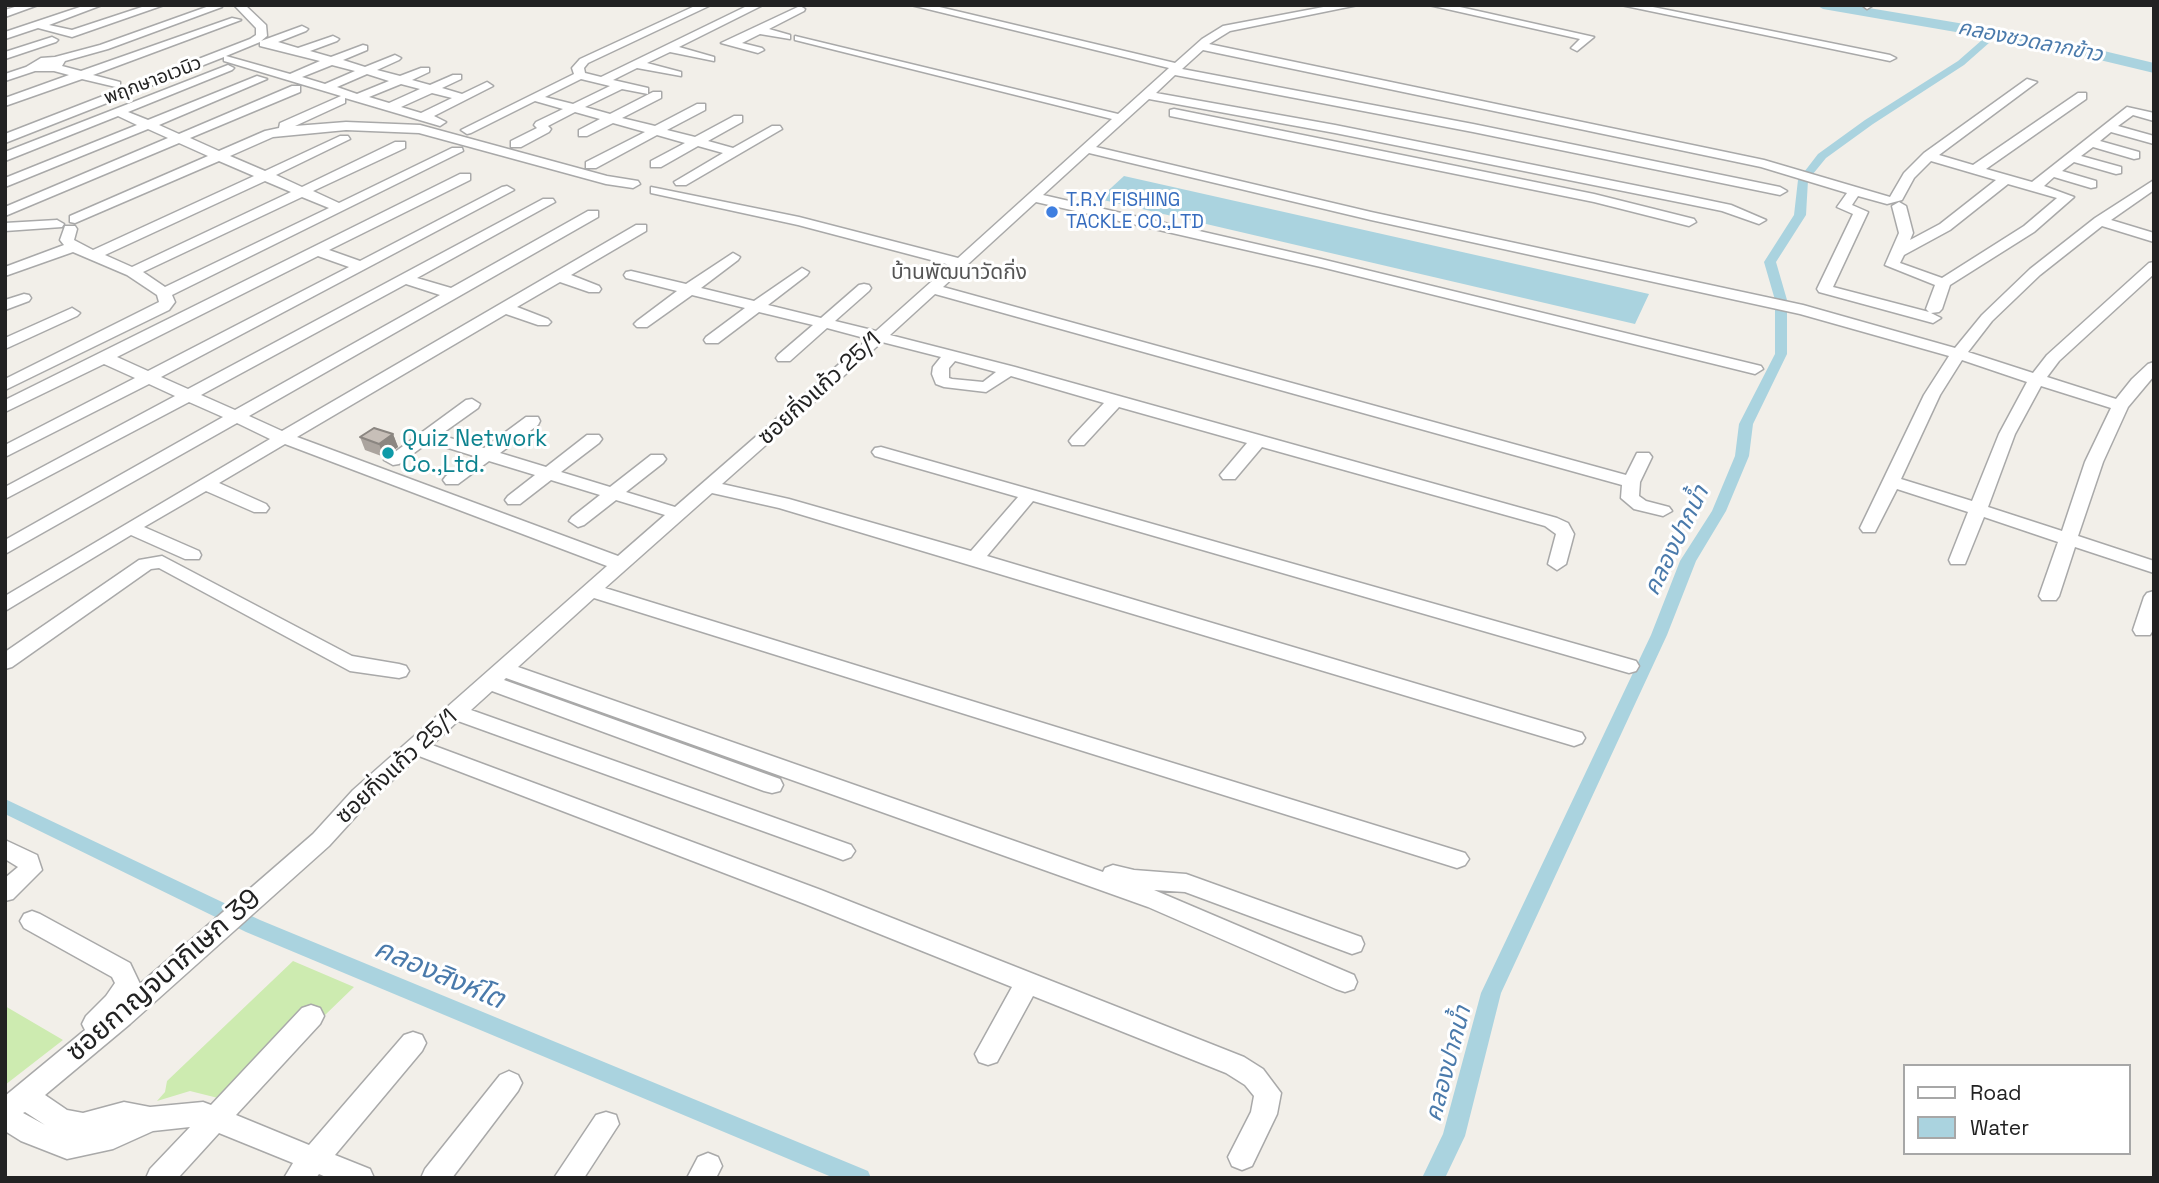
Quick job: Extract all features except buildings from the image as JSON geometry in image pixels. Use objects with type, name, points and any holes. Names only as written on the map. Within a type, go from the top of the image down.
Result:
[{"type":"street","points":[[5,14],[33,5]]},
{"type":"street","points":[[5,36],[97,5]]},
{"type":"street","points":[[38,25],[72,34],[142,8],[159,5]]},
{"type":"street","name":"พฤกษาอเวนิว","points":[[5,139],[254,41],[261,36],[262,27],[239,5]]},
{"type":"street","points":[[605,79],[758,5]]},
{"type":"street","points":[[916,5],[1179,70],[1298,91],[1331,100],[1362,102],[1405,110],[1435,120],[1513,133],[1585,152],[1629,156],[1662,168],[1780,191]]},
{"type":"street","points":[[955,14],[972,5]]},
{"type":"street","name":"ซอยกิ่งแก้ว 25/1","points":[[321,840],[361,796],[1141,100],[1179,70],[1204,43],[1227,28],[1262,15],[1353,5]]},
{"type":"street","points":[[1434,5],[1588,37],[1577,48]]},
{"type":"street","points":[[1626,5],[1714,22],[1791,43],[1890,58]]},
{"type":"street","points":[[5,78],[37,65],[56,63],[217,7]]},
{"type":"street","points":[[580,75],[580,64],[700,8],[786,37]]},
{"type":"street","points":[[731,44],[800,9]]},
{"type":"street","points":[[5,102],[236,20]]},
{"type":"street","points":[[1699,30],[1704,24],[1714,22]]},
{"type":"street","points":[[656,28],[758,50]]},
{"type":"street","points":[[302,29],[228,59],[259,74],[357,98],[389,110],[516,144],[582,173],[592,186],[639,190],[799,221],[960,263]]},
{"type":"street","points":[[799,37],[1121,118]]},
{"type":"street","points":[[5,125],[244,38]]},
{"type":"street","points":[[5,183],[149,125],[259,74],[299,51],[333,38]]},
{"type":"street","points":[[9,54],[52,40]]},
{"type":"street","points":[[268,43],[464,98]]},
{"type":"street","points":[[1204,43],[1764,164],[1856,193],[1894,201]]},
{"type":"street","points":[[1204,43],[1791,166]]},
{"type":"street","points":[[5,212],[179,138],[363,48]]},
{"type":"street","points":[[613,48],[650,57]]},
{"type":"street","points":[[668,48],[710,59]]},
{"type":"street","points":[[9,54],[37,65]]},
{"type":"street","points":[[323,89],[394,58]]},
{"type":"street","points":[[1240,108],[1279,61]]},
{"type":"street","points":[[56,63],[81,75],[116,85]]},
{"type":"street","points":[[636,64],[677,74]]},
{"type":"street","points":[[5,156],[228,68]]},
{"type":"street","points":[[357,98],[425,70]]},
{"type":"street","points":[[1166,93],[1179,70]]},
{"type":"street","points":[[1269,114],[1298,91],[1331,72]]},
{"type":"street","points":[[467,130],[580,75],[605,79],[651,93],[583,133]]},
{"type":"street","points":[[363,128],[389,110],[457,77]]},
{"type":"street","points":[[1203,101],[1229,80]]},
{"type":"street","points":[[1894,201],[1909,176],[1929,156],[2031,82]]},
{"type":"street","points":[[1346,127],[1362,102],[1382,83]]},
{"type":"street","points":[[516,144],[574,108],[621,85]]},
{"type":"street","points":[[422,117],[487,86]]},
{"type":"street","points":[[1382,135],[1405,110],[1430,92]]},
{"type":"street","points":[[1975,170],[2082,96]]},
{"type":"street","points":[[533,97],[734,152]]},
{"type":"street","points":[[6,228],[71,223],[278,134],[341,100]]},
{"type":"street","points":[[1141,100],[1335,129],[1726,208],[1759,220]]},
{"type":"street","points":[[1141,100],[1594,198],[1689,222]]},
{"type":"street","points":[[1311,121],[1331,100]]},
{"type":"street","points":[[1461,118],[1479,103]]},
{"type":"street","points":[[582,173],[701,107]]},
{"type":"street","points":[[2034,187],[2131,110],[2154,117]]},
{"type":"street","points":[[118,112],[340,208]]},
{"type":"street","points":[[1493,158],[1533,114]]},
{"type":"street","points":[[656,164],[738,119]]},
{"type":"street","points":[[1418,142],[1435,120]]},
{"type":"street","points":[[1574,139],[1584,125]]},
{"type":"street","points":[[2108,127],[2153,140]]},
{"type":"street","points":[[278,134],[363,128],[408,133],[582,173],[633,178],[639,190]]},
{"type":"street","points":[[1457,149],[1473,128]]},
{"type":"street","points":[[681,182],[776,129]]},
{"type":"street","points":[[1610,182],[1643,138]]},
{"type":"street","points":[[94,255],[344,139]]},
{"type":"street","points":[[2090,142],[2134,155]]},
{"type":"street","points":[[1532,166],[1548,143]]},
{"type":"street","points":[[132,272],[400,145]]},
{"type":"street","points":[[1087,149],[1307,201],[1710,288],[1958,354],[2120,406]]},
{"type":"street","points":[[1694,164],[1701,150]]},
{"type":"street","points":[[164,293],[457,151]]},
{"type":"street","points":[[1570,173],[1585,152]]},
{"type":"street","points":[[1856,193],[1844,207],[1861,212],[1824,289],[1934,314],[1943,283],[2029,229],[2067,197],[1929,156]]},
{"type":"street","points":[[2071,157],[2116,170]]},
{"type":"street","points":[[1732,171],[1737,158]]},
{"type":"street","points":[[1650,191],[1662,168]]},
{"type":"street","points":[[2053,173],[2091,184]]},
{"type":"street","points":[[1692,199],[1703,176]]},
{"type":"street","points":[[5,407],[465,177]]},
{"type":"street","points":[[1898,252],[1945,227],[2005,179]]},
{"type":"street","points":[[1869,528],[1932,395],[1958,354],[2005,299],[2100,221],[2154,184]]},
{"type":"street","points":[[5,452],[507,190]]},
{"type":"street","points":[[1034,197],[1321,263],[1755,369]]},
{"type":"street","points":[[1894,201],[1906,233],[1892,265],[1943,283]]},
{"type":"street","points":[[5,494],[548,202]]},
{"type":"street","points":[[5,548],[593,214]]},
{"type":"street","points":[[2100,221],[2154,238]]},
{"type":"street","points":[[7,383],[164,307],[167,302],[164,293],[132,272],[73,247],[67,240],[71,223]]},
{"type":"street","points":[[5,605],[130,528],[641,228]]},
{"type":"street","points":[[5,272],[47,254],[73,247]]},
{"type":"street","points":[[317,251],[362,266]]},
{"type":"street","points":[[642,324],[733,257]]},
{"type":"street","points":[[1958,560],[2007,434],[2037,379],[2053,358],[2154,266]]},
{"type":"street","points":[[712,340],[802,272]]},
{"type":"street","points":[[631,275],[1009,370],[1551,522],[1562,527],[1565,534],[1557,564]]},
{"type":"street","points":[[559,276],[594,289]]},
{"type":"street","points":[[405,279],[450,293]]},
{"type":"street","points":[[784,358],[864,288]]},
{"type":"street","points":[[932,289],[1631,482]]},
{"type":"street","points":[[5,306],[24,298]]},
{"type":"street","points":[[505,308],[543,322]]},
{"type":"street","points":[[5,344],[72,313]]},
{"type":"street","points":[[952,355],[941,367],[940,374],[942,380],[950,384],[986,387],[1009,370]]},
{"type":"street","points":[[103,357],[283,438],[620,564]]},
{"type":"street","points":[[2049,597],[2094,462],[2120,406],[2154,366]]},
{"type":"street","points":[[1078,441],[1115,401]]},
{"type":"street","points":[[393,460],[472,404]]},
{"type":"street","points":[[452,480],[531,421]]},
{"type":"street","points":[[427,436],[679,514]]},
{"type":"street","points":[[514,500],[593,439]]},
{"type":"street","points":[[1229,475],[1258,441]]},
{"type":"street","points":[[881,452],[1629,666]]},
{"type":"street","points":[[1643,457],[1631,482],[1629,494],[1634,502],[1663,511]]},
{"type":"street","points":[[578,521],[657,459]]},
{"type":"street","points":[[1891,481],[2154,567]]},
{"type":"street","points":[[205,484],[260,508]]},
{"type":"street","points":[[710,487],[783,503],[975,558],[1574,738]]},
{"type":"street","points":[[975,558],[1029,495]]},
{"type":"street","points":[[130,528],[192,555]]},
{"type":"street","points":[[5,662],[146,564],[162,562],[345,661],[366,668],[399,671]]},
{"type":"street","points":[[591,590],[1457,859]]},
{"type":"street","points":[[2143,630],[2154,597]]},
{"type":"street","points":[[501,671],[772,785]]},
{"type":"street","points":[[501,671],[779,752],[1116,875],[1186,883],[1352,944]]},
{"type":"street","points":[[501,671],[1156,900],[1345,982]]},
{"type":"street","points":[[455,712],[843,850]]},
{"type":"street","points":[[416,747],[813,897],[1211,1055],[1254,1077],[1268,1093],[1267,1103],[1242,1157]]},
{"type":"street","name":"ซอยกาญจนาภิเษก 39","points":[[12,1108],[321,840]]},
{"type":"street","points":[[5,849],[29,861],[30,870],[5,892]]},
{"type":"street","points":[[32,921],[121,970],[128,984],[115,1004],[98,1019],[89,1032],[92,1040]]},
{"type":"street","points":[[988,1054],[1028,982]]},
{"type":"street","points":[[160,1178],[311,1016]]},
{"type":"street","points":[[306,1168],[412,1043]]},
{"type":"street","points":[[435,1178],[509,1083]]},
{"type":"street","points":[[12,1108],[31,1132],[68,1147],[113,1137],[150,1119],[183,1114],[216,1117],[306,1168],[360,1178]]},
{"type":"street","points":[[568,1178],[606,1124]]},
{"type":"green space","points":[[293,961],[354,987],[325,1015],[303,1009],[218,1098],[190,1091],[157,1101],[165,1092],[167,1081]]},
{"type":"green space","points":[[5,1006],[63,1040],[5,1085]]},
{"type":"water","points":[[1124,176],[1649,294],[1635,324],[1099,199]]},
{"type":"waterway","name":"คลองปากน้ำ","points":[[1823,5],[2054,44],[2154,68]]},
{"type":"waterway","name":"คลองปากน้ำ","points":[[1433,1178],[1454,1136],[1491,993],[1659,635],[1688,561],[1719,511],[1742,456],[1746,424],[1781,354],[1781,300],[1770,262],[1800,215],[1803,180],[1822,156],[1869,122],[1961,63],[1993,35]]},
{"type":"waterway","name":"คลองสิงห์โต","points":[[5,806],[253,926],[860,1178]]},
{"type":"place","name":"T.R.Y FISHING TACKLE CO.,LTD","points":[[1052,212]]},
{"type":"place","name":"Quiz Network Co.,Ltd.","points":[[388,453]]},
{"type":"district","name":"บ้านพัฒนาวัดกิ่ง","points":[[959,273]]},
{"type":"water label","name":"คลองชวดลากข้าว","points":[[2030,42]]}]
